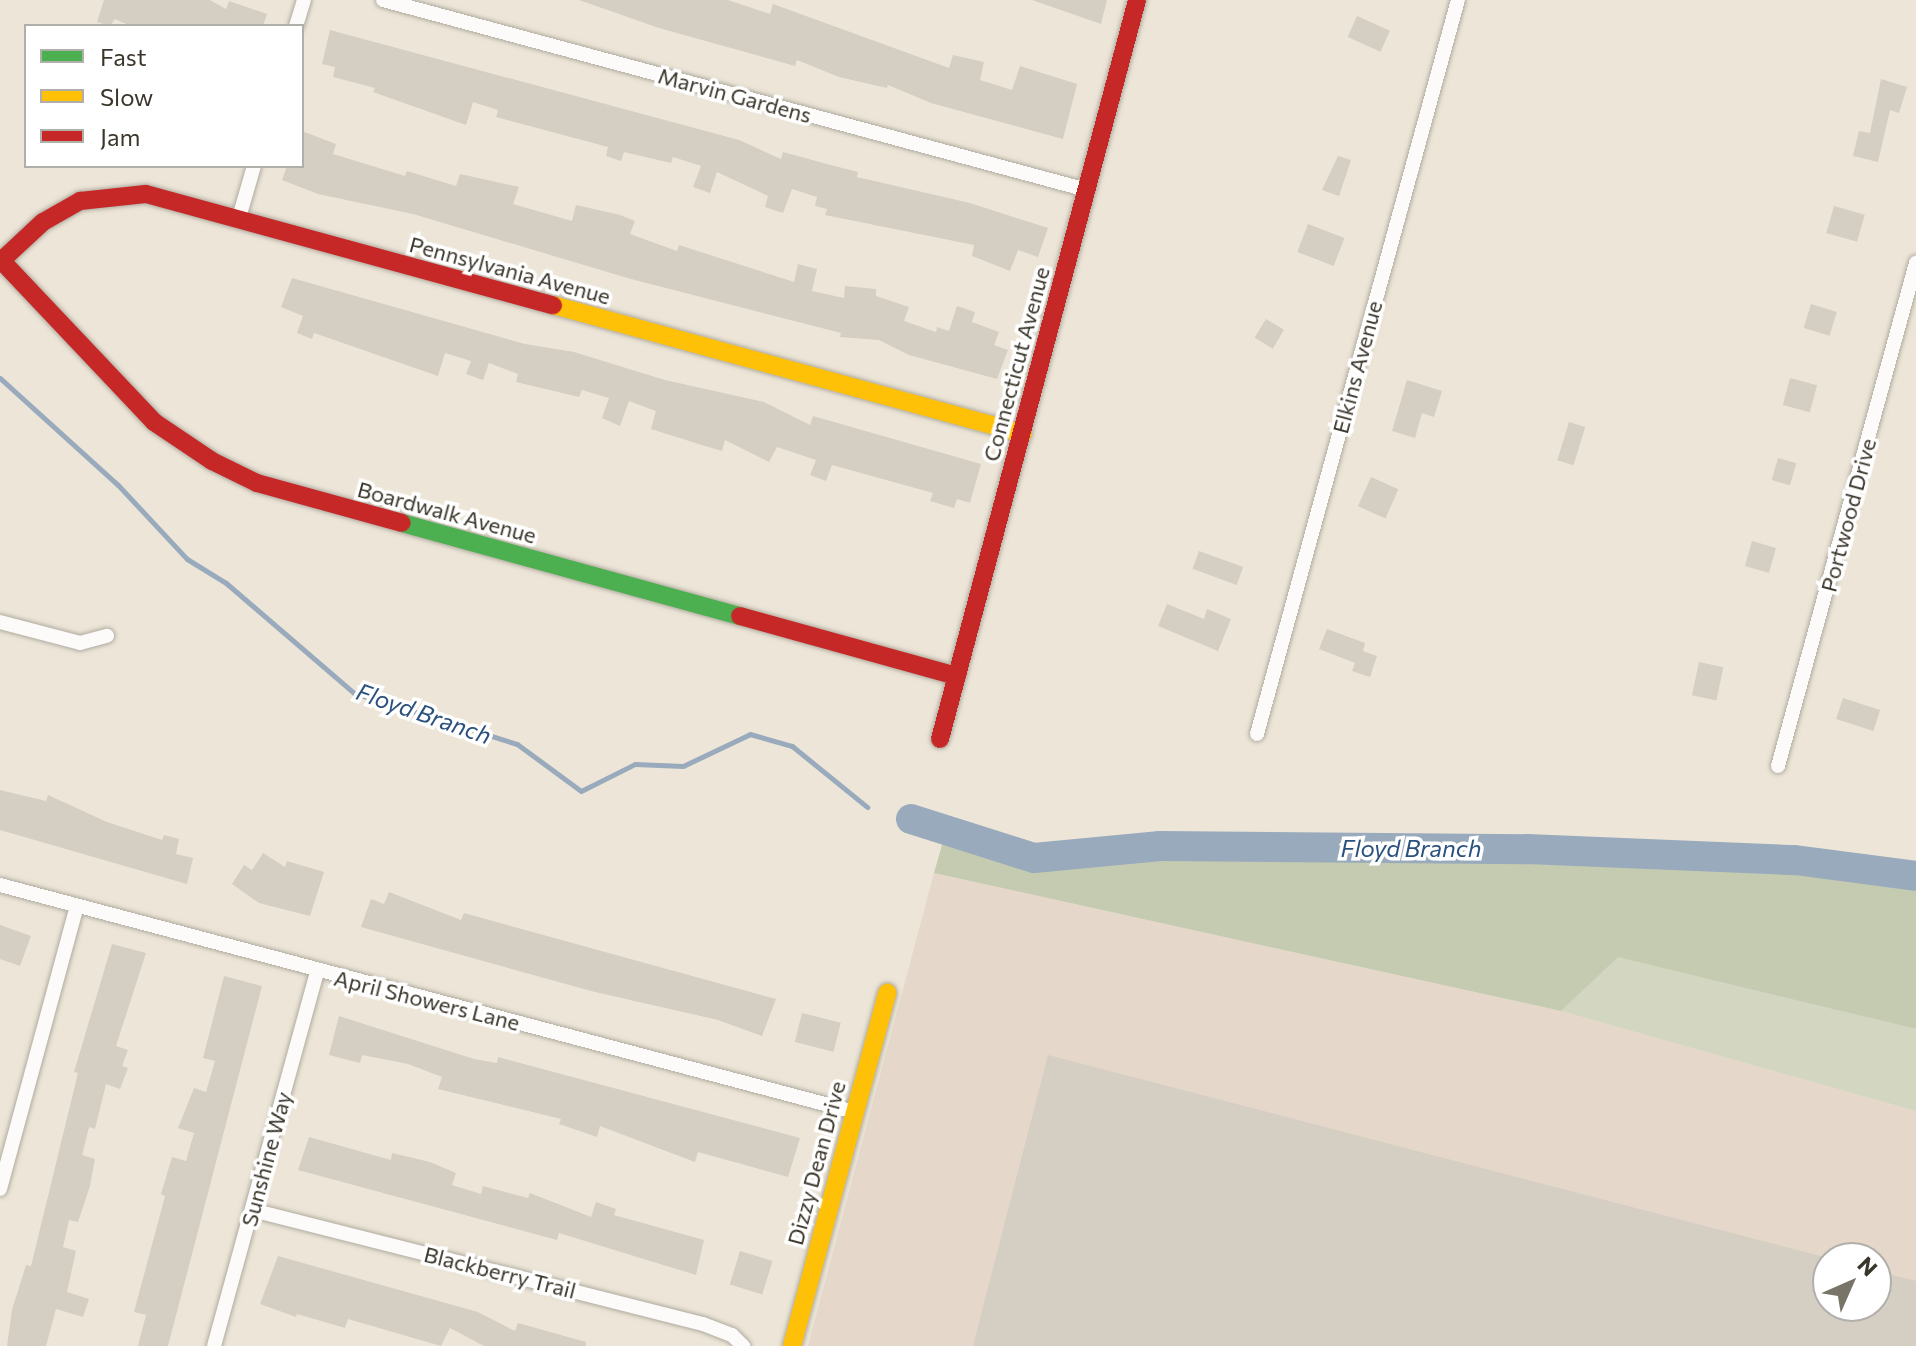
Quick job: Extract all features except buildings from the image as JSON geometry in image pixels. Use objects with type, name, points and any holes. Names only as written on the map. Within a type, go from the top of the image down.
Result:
[{"type":"street","points":[[297,24],[304,0]]},
{"type":"street","name":"Marvin Gardens","points":[[383,0],[1087,190]]},
{"type":"street","name":"Connecticut Avenue","points":[[940,739],[1137,0]]},
{"type":"street","name":"Elkins Avenue","points":[[1257,734],[1458,0]]},
{"type":"street","points":[[238,221],[253,168]]},
{"type":"street","name":"Pennsylvania Avenue","points":[[1,260],[43,222],[95,196],[146,194],[1023,434]]},
{"type":"street","name":"Boardwalk Avenue","points":[[1,260],[154,422],[212,461],[257,483],[957,676]]},
{"type":"street","name":"Portwood Drive","points":[[1778,766],[1916,263]]},
{"type":"street","points":[[0,622],[80,643],[107,636]]},
{"type":"street","name":"April Showers Lane","points":[[0,885],[317,972],[855,1112]]},
{"type":"street","points":[[0,1189],[6,1142],[77,906]]},
{"type":"street","name":"Sunshine Way","points":[[214,1346],[317,972]]},
{"type":"street","name":"Dizzy Dean Drive","points":[[792,1346],[887,993]]},
{"type":"street","name":"Blackberry Trail","points":[[252,1210],[703,1324],[732,1335],[743,1346]]},
{"type":"shaded area","points":[[934,873],[1561,1011],[1916,1111],[1916,1346],[808,1346]]},
{"type":"green space","points":[[947,827],[1051,848],[1172,840],[1508,854],[1801,854],[1916,870],[1916,1029],[1618,957],[1561,1011],[934,873]]},
{"type":"green space","points":[[1618,956],[1916,1029],[1916,1111],[1561,1011]]},
{"type":"waterway","name":"Floyd Branch","points":[[0,378],[118,485],[187,559],[226,583],[354,693],[517,744],[581,791],[635,764],[683,766],[750,734],[792,746],[867,807]]},
{"type":"waterway","name":"Floyd Branch","points":[[911,819],[1034,858],[1160,846],[1527,849],[1795,860],[1916,876]]},
{"type":"traffic: fast","points":[[402,523],[740,616]]},
{"type":"traffic: slow","points":[[553,305],[1023,434]]},
{"type":"traffic: slow","points":[[792,1346],[887,993]]},
{"type":"traffic: jam","points":[[940,739],[1137,0]]},
{"type":"traffic: jam","points":[[1,261],[43,222],[80,201],[146,194],[553,305]]},
{"type":"traffic: jam","points":[[0,259],[154,422],[212,461],[257,483],[402,523]]},
{"type":"traffic: jam","points":[[740,616],[957,676]]}]
